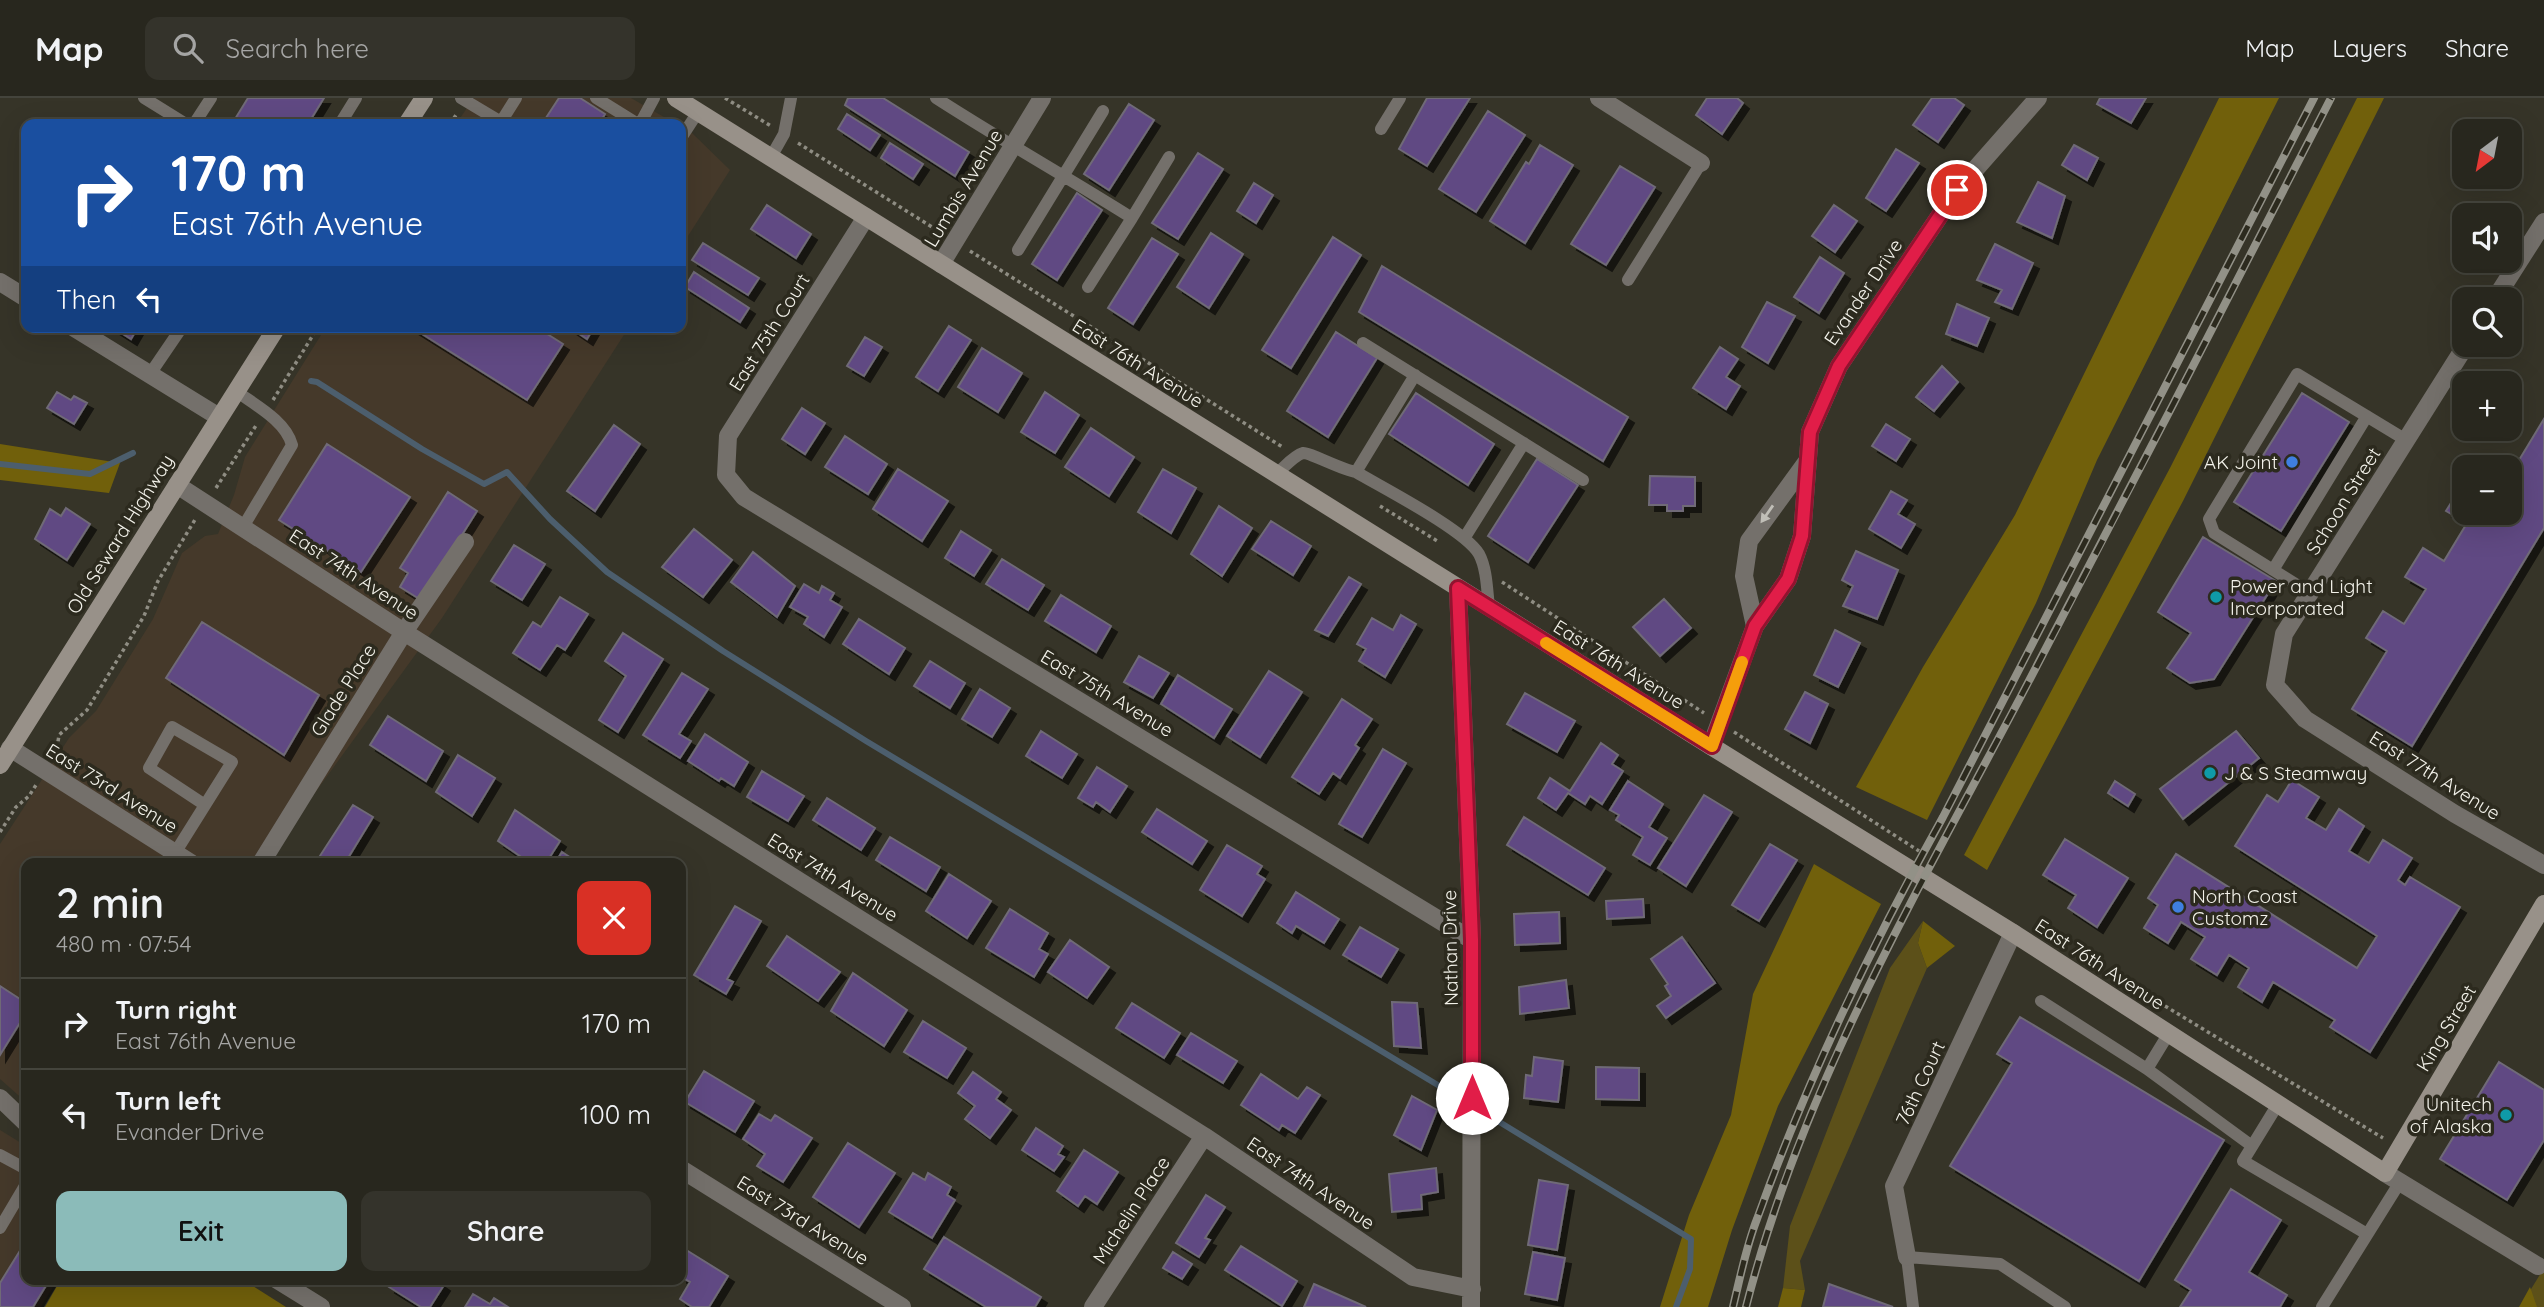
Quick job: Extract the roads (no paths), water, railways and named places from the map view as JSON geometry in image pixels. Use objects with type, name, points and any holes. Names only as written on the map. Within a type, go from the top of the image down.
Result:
[{"type":"street","points":[[410,119],[424,98]]},
{"type":"street","name":"East 76th Avenue","points":[[676,98],[2013,933],[2392,1177],[2538,1266]]},
{"type":"street","name":"Lumbis Avenue","points":[[942,264],[1042,98]]},
{"type":"street","points":[[1599,98],[1701,163]]},
{"type":"street","name":"Evander Drive","points":[[1712,746],[1755,626],[1788,579],[1802,536],[1810,432],[1839,366],[1957,190],[2038,98]]},
{"type":"street","name":"East 75th Court","points":[[726,475],[728,436],[866,217]]},
{"type":"street","points":[[2503,287],[2544,222]]},
{"type":"street","points":[[0,282],[21,295]]},
{"type":"street","points":[[83,333],[219,417]]},
{"type":"street","name":"Old Seward Highway","points":[[0,765],[273,333]]},
{"type":"street","name":"Schoon Street","points":[[2305,719],[2275,685],[2284,634],[2458,357]]},
{"type":"street","name":"Evander Drive","points":[[1755,626],[1744,576],[1749,541],[1808,460]]},
{"type":"street","name":"East 75th Avenue","points":[[726,475],[744,497],[1472,940]]},
{"type":"street","name":"East 74th Avenue","points":[[177,485],[404,632],[1203,1136],[1413,1277],[1472,1289]]},
{"type":"street","name":"Glade Place","points":[[264,858],[404,632],[465,542]]},
{"type":"street","name":"Nathan Drive","points":[[1458,588],[1472,940],[1471,1307]]},
{"type":"street","name":"East 77th Avenue","points":[[2305,719],[2455,814],[2544,866]]},
{"type":"street","name":"East 73rd Avenue","points":[[10,748],[183,858]]},
{"type":"street","name":"King Street","points":[[2392,1177],[2400,1148],[2544,904]]},
{"type":"street","name":"76th Court","points":[[1907,1257],[1894,1186],[2013,933]]},
{"type":"street","points":[[0,1098],[21,1118]]},
{"type":"street","name":"Michelin Place","points":[[1093,1307],[1203,1136]]},
{"type":"street","name":"East 73rd Avenue","points":[[686,1172],[902,1307]]},
{"type":"street","points":[[286,1285],[321,1307]]},
{"type":"lane","points":[[144,98],[178,119]]},
{"type":"lane","points":[[197,119],[211,98]]},
{"type":"lane","points":[[343,119],[356,98]]},
{"type":"lane","points":[[461,98],[494,119]]},
{"type":"lane","points":[[503,119],[516,98]]},
{"type":"lane","points":[[596,98],[631,119]]},
{"type":"lane","points":[[642,119],[654,98]]},
{"type":"lane","points":[[771,157],[784,134],[791,98]]},
{"type":"lane","points":[[936,98],[1012,147],[1132,218]]},
{"type":"lane","points":[[1381,128],[1400,98]]},
{"type":"lane","points":[[686,130],[698,111]]},
{"type":"lane","points":[[1018,250],[1103,111]]},
{"type":"lane","points":[[1088,287],[1169,157]]},
{"type":"lane","points":[[1628,280],[1701,163]]},
{"type":"lane","points":[[150,374],[178,333]]},
{"type":"lane","points":[[1363,343],[1583,480]]},
{"type":"lane","points":[[2310,593],[2214,533],[2209,519],[2290,385],[2297,374],[2406,440]]},
{"type":"lane","points":[[1356,472],[1415,375]]},
{"type":"lane","points":[[236,391],[289,435],[292,445],[243,527]]},
{"type":"lane","points":[[2273,570],[2367,416]]},
{"type":"lane","points":[[1465,537],[1524,443]]},
{"type":"lane","points":[[1276,474],[1297,456],[1310,453],[1335,467],[1356,472],[1465,537],[1479,554],[1484,569],[1489,607]]},
{"type":"lane","points":[[175,853],[232,762],[172,727],[149,768],[205,805]]},
{"type":"lane","points":[[2041,1001],[2147,1069],[2252,1146]]},
{"type":"lane","points":[[2147,1069],[2169,1033]]},
{"type":"lane","points":[[2278,1104],[2244,1161],[2367,1234]]},
{"type":"lane","points":[[0,1154],[21,1166]]},
{"type":"lane","points":[[2322,1307],[2367,1234],[2392,1177]]},
{"type":"lane","points":[[0,1228],[21,1192]]},
{"type":"lane","points":[[1913,1307],[1907,1257],[2000,1264],[2065,1307]]},
{"type":"waterway","points":[[311,381],[317,382],[422,449],[484,484],[507,472],[550,519],[607,572],[723,651],[866,741],[1456,1096]]},
{"type":"waterway","points":[[0,464],[90,474],[133,453]]},
{"type":"waterway","points":[[1488,1115],[1691,1239],[1690,1269],[1676,1307]]},
{"type":"railway","points":[[1733,1307],[1750,1240],[1776,1167],[1866,964],[2314,98]]},
{"type":"railway","points":[[1746,1307],[1769,1227],[1797,1148],[1865,995],[2331,98]]},
{"type":"place","name":"AK Joint","points":[[2292,462]]},
{"type":"place","name":"Power and Light Incorporated","points":[[2216,597]]},
{"type":"place","name":"J & S Steamway","points":[[2210,773]]},
{"type":"place","name":"North Coast Customz","points":[[2178,907]]},
{"type":"place","name":"Unitech of Alaska","points":[[2506,1115]]}]
